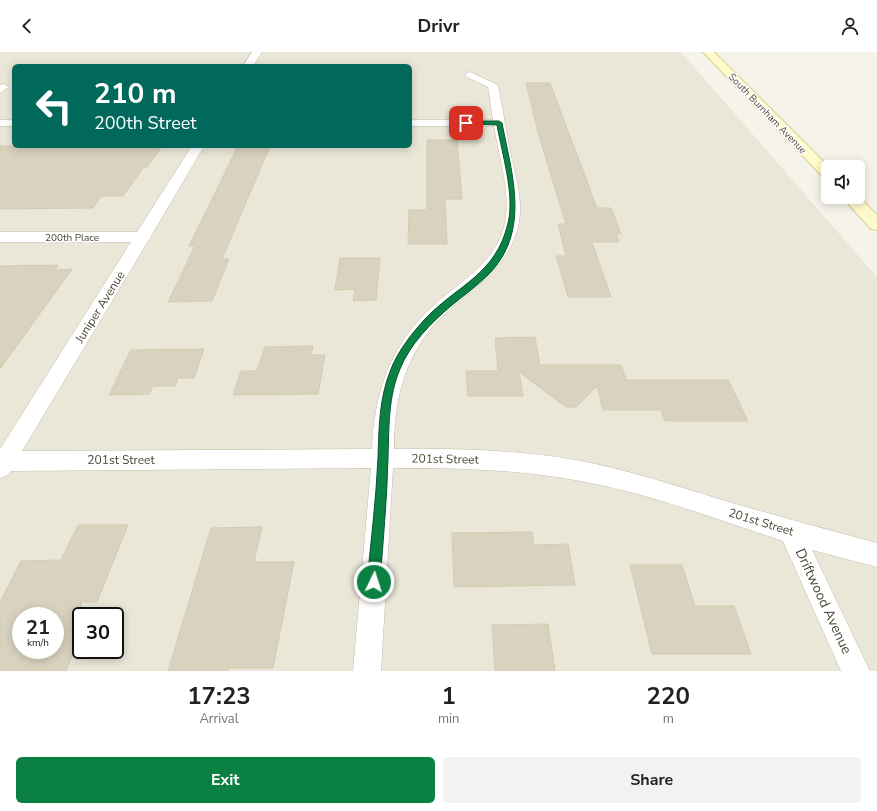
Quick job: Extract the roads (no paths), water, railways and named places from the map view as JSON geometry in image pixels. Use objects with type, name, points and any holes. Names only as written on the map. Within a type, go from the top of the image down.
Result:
[{"type":"main road","name":"South Burnham Avenue","points":[[708,52],[821,167]]},
{"type":"main road","points":[[857,204],[877,225]]},
{"type":"street","points":[[249,64],[257,52]]},
{"type":"street","points":[[367,671],[383,458],[383,425],[395,369],[406,350],[428,321],[486,273],[502,251],[512,223],[513,199],[493,85],[470,75]]},
{"type":"street","points":[[0,123],[12,123]]},
{"type":"street","points":[[412,123],[499,123]]},
{"type":"street","name":"Juniper Avenue","points":[[1,464],[144,237],[197,148]]},
{"type":"street","name":"200th Place","points":[[0,237],[144,237]]},
{"type":"street","name":"201st Street","points":[[1,464],[383,458],[460,459],[513,462],[576,470],[646,487],[791,532],[877,556]]},
{"type":"street","name":"Driftwood Avenue","points":[[791,532],[856,671]]}]
